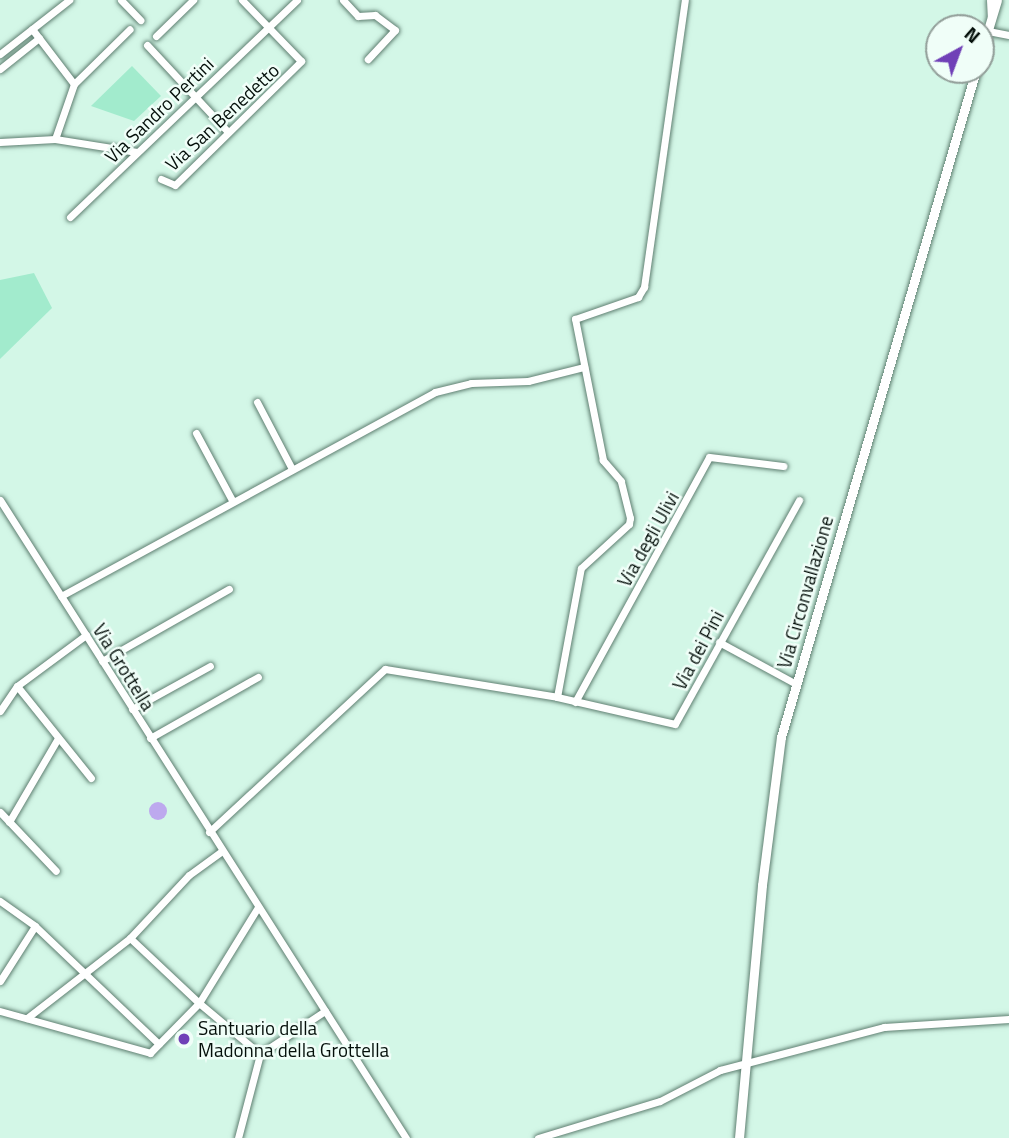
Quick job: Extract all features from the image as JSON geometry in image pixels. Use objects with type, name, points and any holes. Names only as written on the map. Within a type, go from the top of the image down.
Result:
[{"type":"main road","name":"Via Circonvallazione","points":[[738,1138],[771,808],[781,737],[972,84]]},
{"type":"street","points":[[53,0],[59,8]]},
{"type":"street","points":[[0,54],[69,0]]},
{"type":"street","points":[[121,0],[141,20]]},
{"type":"street","points":[[156,36],[193,0]]},
{"type":"street","points":[[242,0],[269,27]]},
{"type":"street","name":"Via Sandro Pertini","points":[[71,216],[297,0]]},
{"type":"street","points":[[343,0],[358,16],[374,15],[395,30],[368,59]]},
{"type":"street","points":[[557,697],[581,568],[629,524],[621,481],[603,460],[576,315],[638,297],[644,287],[685,0]]},
{"type":"street","name":"Via San Benedetto","points":[[161,179],[175,185],[301,61],[269,27]]},
{"type":"street","points":[[32,29],[74,84]]},
{"type":"street","points":[[55,139],[74,84],[130,29]]},
{"type":"street","points":[[0,69],[39,38]]},
{"type":"street","points":[[146,45],[228,132]]},
{"type":"street","points":[[0,142],[55,139],[137,152]]},
{"type":"street","points":[[61,596],[435,393],[471,383],[528,381],[584,367]]},
{"type":"street","points":[[257,402],[292,469]]},
{"type":"street","points":[[196,433],[233,502]]},
{"type":"street","name":"Via degli Ulivi","points":[[575,702],[703,474],[707,459],[712,456],[783,466]]},
{"type":"street","name":"Via Grottella","points":[[0,500],[406,1138]]},
{"type":"street","name":"Via dei Pini","points":[[575,702],[675,724],[799,500]]},
{"type":"street","points":[[102,661],[229,589]]},
{"type":"street","points":[[0,711],[17,686],[86,635]]},
{"type":"street","points":[[719,642],[796,684]]},
{"type":"street","points":[[132,709],[210,666]]},
{"type":"street","points":[[209,832],[384,669],[575,702]]},
{"type":"street","points":[[150,738],[258,677]]},
{"type":"street","points":[[17,686],[91,778]]},
{"type":"street","points":[[9,822],[58,738]]},
{"type":"street","points":[[0,812],[56,871]]},
{"type":"street","points":[[27,1018],[130,938],[189,875],[222,852]]},
{"type":"street","points":[[0,901],[35,926],[159,1044]]},
{"type":"street","points":[[0,1011],[150,1053],[199,1003],[258,907]]},
{"type":"street","points":[[0,981],[35,926]]},
{"type":"street","points":[[130,938],[199,1003],[260,1054]]},
{"type":"street","points":[[238,1138],[260,1054],[325,1011]]},
{"type":"street","points":[[538,1138],[660,1101],[720,1070],[884,1027],[1009,1018]]},
{"type":"green space","points":[[132,66],[161,96],[134,121],[91,106]]},
{"type":"green space","points":[[34,273],[52,308],[0,359],[0,280]]},
{"type":"shaded area","points":[[158,802],[164,805],[167,811],[164,817],[158,820],[152,817],[149,811],[152,805]]},
{"type":"place","name":"Santuario della Madonna della Grottella","points":[[184,1039]]}]
